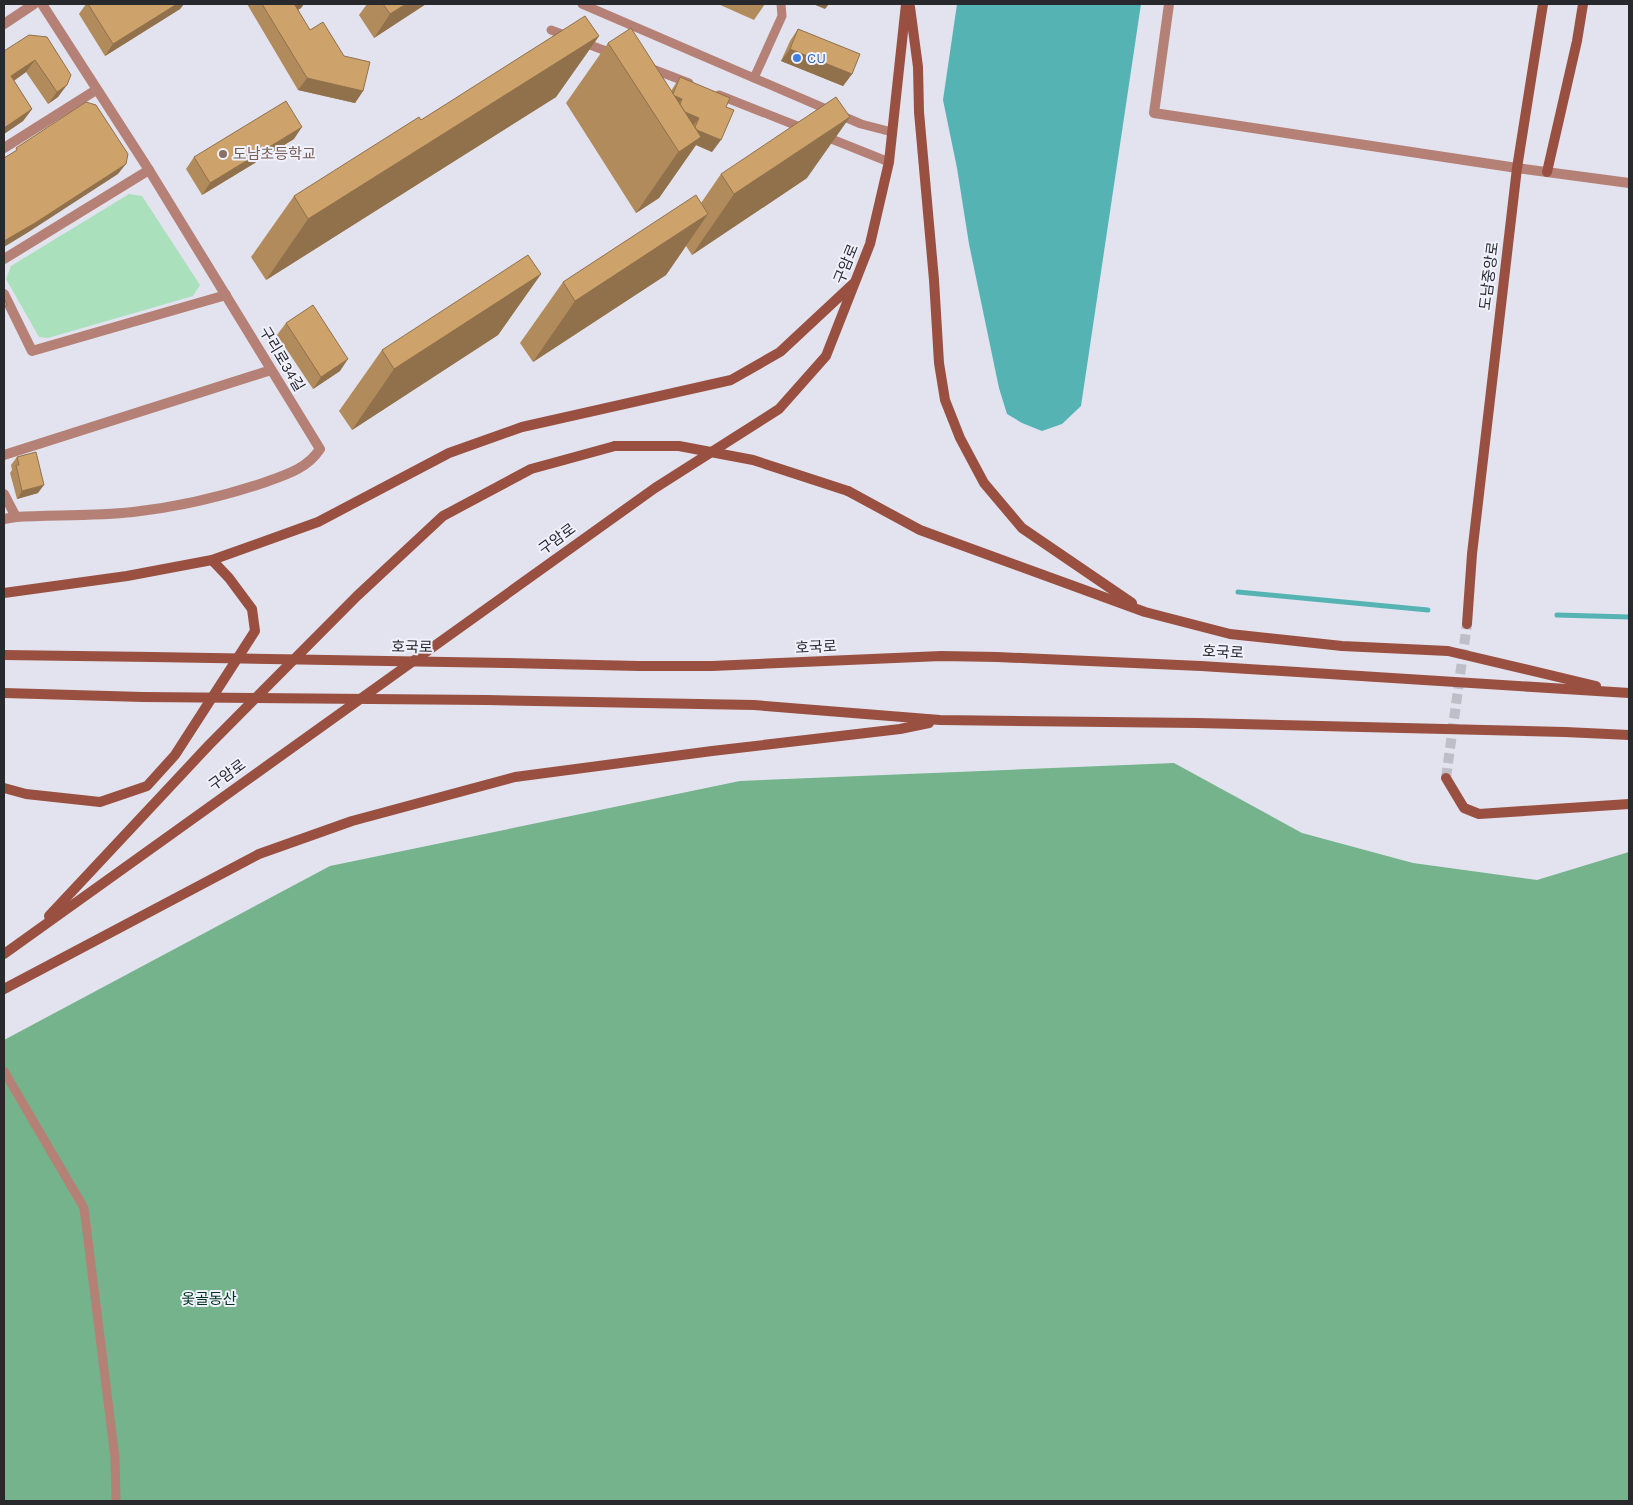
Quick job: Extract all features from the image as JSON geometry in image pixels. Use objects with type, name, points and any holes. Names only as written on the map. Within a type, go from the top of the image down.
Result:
[{"type":"main road","name":"구암로","points":[[4,954],[655,488],[779,409],[826,356],[870,244],[889,162],[908,4]]},
{"type":"main road","points":[[908,4],[918,67],[919,112],[934,280],[939,363],[944,400],[960,438],[984,483],[1022,528],[1145,612]]},
{"type":"main road","name":"도남중앙로","points":[[1467,624],[1472,554],[1517,168],[1543,4]]},
{"type":"main road","points":[[1547,172],[1577,40],[1582,4]]},
{"type":"main road","points":[[4,593],[127,576],[212,560],[318,522],[449,453],[522,427],[731,380],[780,352],[855,281]]},
{"type":"main road","points":[[33,933],[222,732],[357,596],[443,516],[531,469],[615,446],[679,446],[753,460],[848,491],[920,530],[1145,612],[1230,634],[1342,646],[1448,651],[1627,693]]},
{"type":"main road","points":[[4,788],[26,794],[100,802],[147,786],[164,768],[175,755],[255,631],[252,609],[229,578],[212,560]]},
{"type":"main road","name":"호국로","points":[[4,655],[639,666],[712,666],[941,656],[988,657],[1211,666],[1627,693]]},
{"type":"main road","points":[[4,693],[143,697],[487,700],[754,705],[940,720],[1197,723],[1629,735]]},
{"type":"main road","points":[[4,989],[259,854],[352,820],[515,778],[712,751],[900,729],[940,720]]},
{"type":"main road","points":[[1446,778],[1464,808],[1479,814],[1629,804]]},
{"type":"street","points":[[4,24],[34,4]]},
{"type":"street","name":"구리로34길","points":[[4,519],[132,512],[225,496],[290,473],[313,460],[320,449],[148,170],[42,4]]},
{"type":"street","points":[[1169,4],[1154,113],[1629,183]]},
{"type":"street","points":[[4,148],[96,90]]},
{"type":"street","points":[[4,259],[148,170]]},
{"type":"street","points":[[4,294],[32,351],[226,295]]},
{"type":"street","points":[[4,454],[270,370]]},
{"type":"street","points":[[4,494],[16,517]]},
{"type":"lane","points":[[582,4],[861,124],[892,132]]},
{"type":"lane","points":[[754,78],[782,16],[781,4]]},
{"type":"lane","points":[[551,30],[625,59]]},
{"type":"lane","points":[[643,66],[698,87]]},
{"type":"lane","points":[[707,91],[889,162]]},
{"type":"lane","points":[[4,1071],[84,1208],[115,1458],[116,1501]]},
{"type":"green space","points":[[129,194],[142,196],[200,285],[193,296],[48,338],[39,337],[6,279],[11,266]]},
{"type":"green space","name":"옻골동산","points":[[1174,763],[1302,833],[1413,863],[1537,880],[1629,852],[1629,1501],[4,1501],[4,1040],[330,866],[740,781]]},
{"type":"water","points":[[957,4],[1141,4],[1081,406],[1062,424],[1042,431],[1022,423],[1007,414],[999,388],[969,244],[957,168],[943,100]]},
{"type":"building","points":[[88,4],[177,4],[113,44]]},
{"type":"building","points":[[262,4],[297,4],[295,5],[310,30],[323,22],[344,56],[370,62],[363,91],[307,78]]},
{"type":"building","points":[[383,4],[406,4],[390,14]]},
{"type":"building","points":[[585,16],[599,36],[308,219],[294,196],[419,117],[421,120]]},
{"type":"building","points":[[631,28],[701,137],[679,152],[608,43]]},
{"type":"building","points":[[798,29],[860,54],[852,74],[790,49]]},
{"type":"building","points":[[29,35],[47,37],[71,75],[67,85],[57,92],[35,60],[11,76],[32,109],[4,128],[4,51]]},
{"type":"building","points":[[680,77],[730,98],[726,107],[734,110],[721,140],[697,130],[695,127],[699,118],[685,112],[680,104],[682,99],[673,94]]},
{"type":"building","points":[[836,97],[850,117],[734,194],[721,174]]},
{"type":"building","points":[[286,101],[302,127],[210,183],[194,157]]},
{"type":"building","points":[[86,102],[96,105],[128,154],[126,164],[4,241],[4,158]]},
{"type":"building","points":[[696,195],[708,214],[575,301],[563,282]]},
{"type":"building","points":[[528,255],[541,274],[394,369],[382,350]]},
{"type":"building","points":[[313,305],[348,359],[321,377],[286,323]]},
{"type":"building","points":[[36,452],[44,485],[22,491],[16,465],[19,465],[17,457]]},
{"type":"waterway","points":[[1238,592],[1428,610]]},
{"type":"waterway","points":[[1557,615],[1629,617]]},
{"type":"tunnel","points":[[1446,778],[1467,624]]},
{"type":"place","name":"CU","points":[[797,58]]},
{"type":"place","name":"도남초등학교","points":[[223,154]]}]
